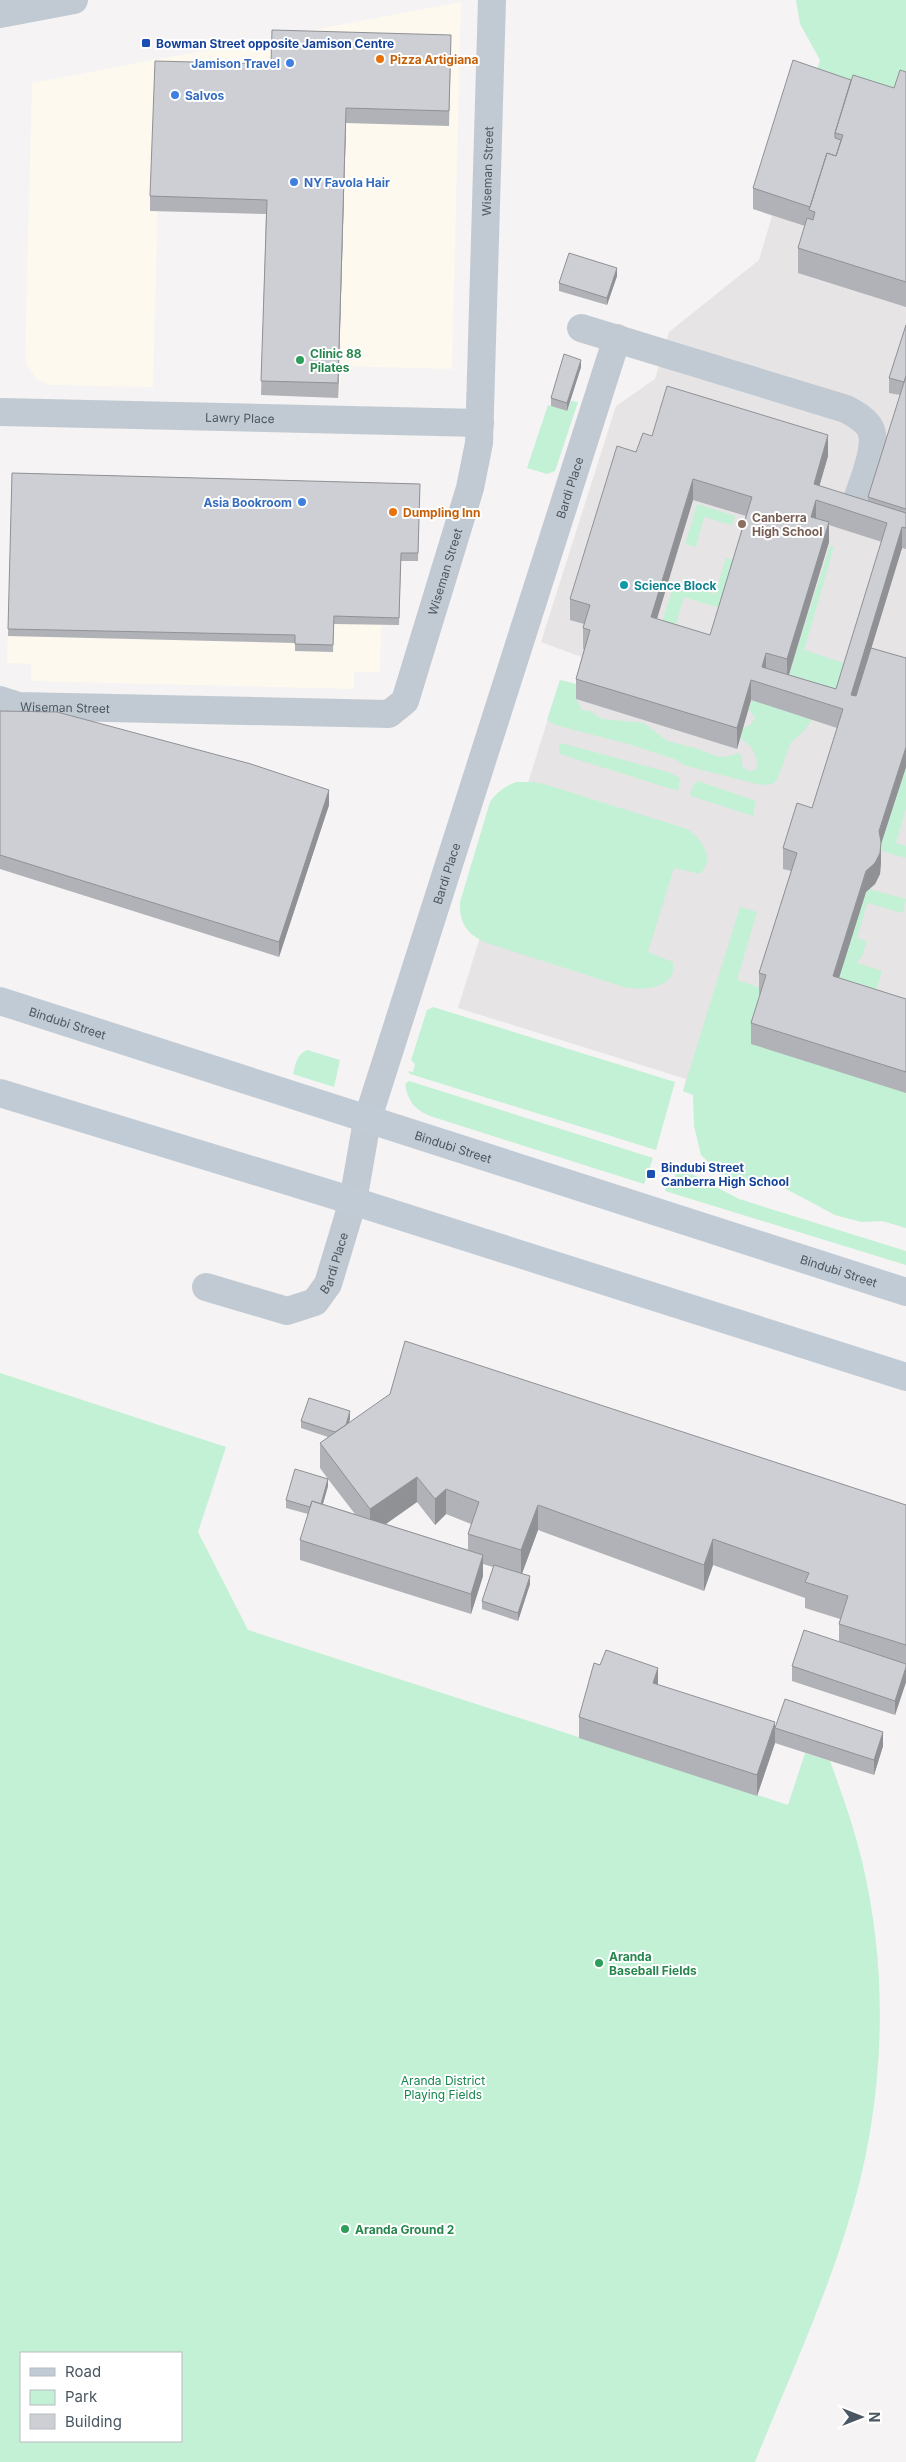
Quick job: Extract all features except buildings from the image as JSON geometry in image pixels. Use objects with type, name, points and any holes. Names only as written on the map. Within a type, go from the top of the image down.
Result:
[{"type":"main road","name":"Bindubi Street","points":[[0,1001],[367,1121],[906,1292]]},
{"type":"main road","points":[[0,1093],[353,1201],[906,1377]]},
{"type":"street","points":[[0,14],[74,0]]},
{"type":"street","name":"Wiseman Street","points":[[0,700],[19,706],[389,714],[398,709],[404,702],[470,488],[479,443],[492,0]]},
{"type":"street","points":[[581,328],[846,409],[860,417],[871,429],[872,446],[853,510]]},
{"type":"street","name":"Bardi Place","points":[[206,1287],[286,1311],[315,1302],[328,1284],[353,1201],[367,1121],[617,338]]},
{"type":"street","name":"Lawry Place","points":[[0,412],[480,423]]},
{"type":"shaded area","points":[[461,2],[452,369],[341,366],[340,390],[278,389],[283,197],[158,194],[153,387],[50,385],[37,379],[28,368],[25,357],[32,83]]},
{"type":"shaded area","name":"Canberra High School","points":[[906,57],[906,1109],[730,1106],[683,1091],[686,1079],[458,1008],[560,680],[580,685],[587,659],[541,642],[616,406],[655,379],[669,332],[759,260],[772,216],[753,209],[793,81]]},
{"type":"shaded area","points":[[12,481],[420,491],[418,561],[401,561],[399,625],[381,625],[380,672],[354,672],[354,689],[31,681],[31,664],[7,663]]},
{"type":"green space","points":[[796,0],[906,0],[906,98],[812,87],[820,60],[800,24]]},
{"type":"green space","points":[[571,401],[578,402],[555,471],[547,474],[527,468],[548,405],[567,411]]},
{"type":"green space","points":[[697,504],[735,516],[732,525],[704,517],[696,547],[685,544]]},
{"type":"green space","points":[[830,546],[834,547],[804,650],[850,665],[836,710],[762,687],[766,674],[787,680]]},
{"type":"green space","points":[[726,558],[738,561],[723,609],[684,597],[676,624],[658,635],[675,581],[715,594]]},
{"type":"green space","points":[[560,680],[580,685],[576,699],[582,710],[590,711],[602,719],[644,723],[667,741],[699,749],[715,756],[725,757],[739,753],[742,756],[742,766],[746,770],[752,771],[757,768],[757,759],[747,743],[740,738],[742,729],[750,725],[755,718],[749,709],[751,700],[812,720],[802,733],[791,742],[777,780],[772,784],[761,785],[683,765],[677,760],[625,743],[555,725],[547,720]]},
{"type":"green space","points":[[561,743],[668,772],[680,778],[678,791],[560,754],[559,746]]},
{"type":"green space","points":[[906,767],[906,808],[896,843],[906,846],[906,858],[879,850]]},
{"type":"green space","points":[[698,781],[756,801],[753,816],[691,796],[690,793],[694,784]]},
{"type":"green space","points":[[516,782],[544,784],[687,829],[702,843],[707,855],[707,862],[700,874],[674,868],[648,952],[673,962],[673,971],[670,978],[664,983],[640,989],[624,987],[484,942],[468,931],[462,921],[460,902],[490,802],[501,790]]},
{"type":"green space","points":[[869,889],[906,899],[903,913],[867,903],[857,938],[867,941],[861,959],[858,959],[857,963],[882,971],[871,1008],[833,997],[866,892]]},
{"type":"green space","points":[[740,907],[757,912],[737,980],[761,988],[766,996],[906,1093],[906,1228],[882,1221],[861,1222],[835,1215],[775,1183],[748,1183],[720,1173],[701,1155],[694,1126],[693,1095],[683,1091]]},
{"type":"green space","points":[[433,1007],[675,1082],[656,1150],[410,1074],[408,1071],[413,1072],[415,1064],[411,1060],[427,1010]]},
{"type":"green space","points":[[307,1050],[340,1060],[334,1087],[293,1074],[299,1057]]},
{"type":"green space","points":[[409,1081],[653,1158],[644,1184],[430,1116],[416,1107],[410,1100],[405,1084]]},
{"type":"green space","points":[[667,1161],[739,1199],[906,1251],[906,1265],[665,1191],[667,1184],[674,1181],[676,1172],[665,1164]]},
{"type":"green space","name":"Aranda District Playing Fields","points":[[0,1373],[226,1447],[198,1532],[248,1630],[788,1805],[805,1753],[830,1761],[852,1823],[871,1907],[877,1953],[880,2000],[875,2094],[869,2140],[859,2186],[846,2230],[826,2289],[755,2462],[0,2462]]},
{"type":"place","name":"Bowman Street opposite Jamison Centre","points":[[146,43]]},
{"type":"place","name":"Pizza Artigiana","points":[[380,59]]},
{"type":"place","name":"Jamison Travel","points":[[290,63]]},
{"type":"place","name":"Salvos","points":[[175,95]]},
{"type":"place","name":"NY Favola Hair","points":[[294,182]]},
{"type":"place","name":"Clinic 88 Pilates","points":[[300,360]]},
{"type":"place","name":"Asia Bookroom","points":[[302,502]]},
{"type":"place","name":"Dumpling Inn","points":[[393,512]]},
{"type":"place","name":"Canberra High School","points":[[742,524]]},
{"type":"place","name":"Science Block","points":[[624,585]]},
{"type":"place","name":"Bindubi Street Canberra High School","points":[[651,1174]]},
{"type":"place","name":"Aranda Baseball Fields","points":[[599,1963]]},
{"type":"place","name":"Aranda Ground 2","points":[[345,2229]]}]
